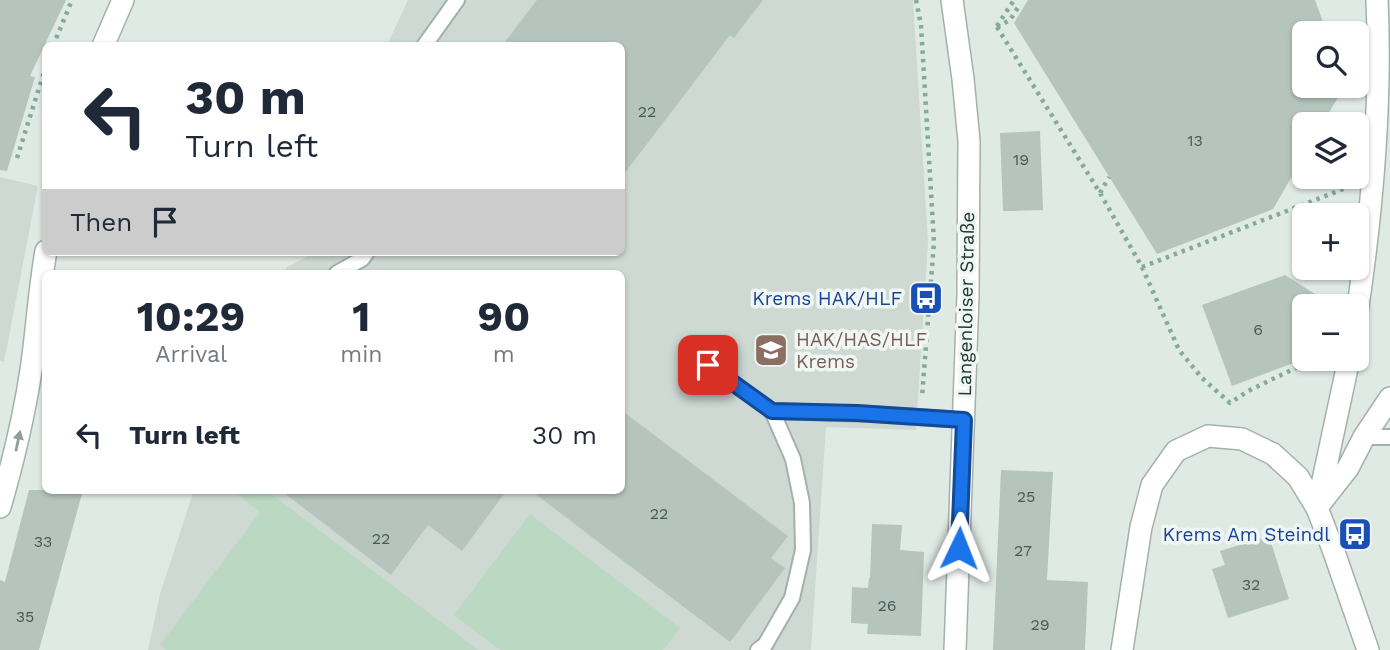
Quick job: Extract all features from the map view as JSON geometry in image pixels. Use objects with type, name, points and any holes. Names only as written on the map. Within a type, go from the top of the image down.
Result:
[{"type":"street","points":[[105,42],[123,0]]},
{"type":"street","name":"Langenloiser Straße","points":[[952,0],[969,141],[968,295],[955,650]]},
{"type":"street","points":[[1369,206],[1377,104],[1377,0]]},
{"type":"street","points":[[0,507],[14,460],[24,411],[42,283]]},
{"type":"street","points":[[1317,508],[1346,371]]},
{"type":"street","points":[[1317,508],[1348,468],[1390,398]]},
{"type":"street","points":[[1122,650],[1141,527],[1152,485],[1176,451],[1208,436],[1242,439],[1273,454],[1297,477],[1317,508],[1368,650]]},
{"type":"lane","points":[[427,42],[457,0]]},
{"type":"lane","points":[[342,270],[364,256]]},
{"type":"lane","points":[[708,365],[772,411],[793,458],[802,503],[803,550],[792,598],[765,645],[758,650]]},
{"type":"lane","points":[[772,411],[964,420]]},
{"type":"lane","points":[[1364,438],[1390,437]]},
{"type":"path","points":[[55,42],[72,0]]},
{"type":"path","points":[[916,0],[921,25],[934,242],[921,417]]},
{"type":"path","points":[[997,27],[1014,0]]},
{"type":"path","points":[[997,27],[1010,20],[1019,6]]},
{"type":"path","points":[[997,27],[1100,193],[1142,267],[1179,350],[1202,378],[1230,403],[1292,370]]},
{"type":"path","points":[[17,158],[42,79]]},
{"type":"path","points":[[1100,193],[1109,177]]},
{"type":"path","points":[[1142,267],[1334,192]]},
{"type":"shaded area","name":"HAK/HAS/HLF Krems","points":[[408,0],[913,0],[928,242],[916,430],[826,427],[811,650],[148,650],[160,594],[192,494],[625,494],[625,270],[285,270],[308,256],[625,256],[625,42],[388,42]]},
{"type":"shaded area","points":[[0,177],[38,186],[4,362],[0,361]]},
{"type":"green space","points":[[237,494],[271,494],[478,650],[166,650],[160,645],[260,512]]},
{"type":"green space","points":[[530,514],[680,628],[663,650],[500,650],[454,615]]},
{"type":"building","points":[[0,0],[66,0],[46,42],[42,42],[42,51],[30,76],[35,77],[7,171],[0,170]]},
{"type":"building","points":[[537,0],[763,0],[734,38],[730,35],[625,173],[625,42],[505,42]]},
{"type":"building","points":[[1028,0],[1315,0],[1323,21],[1292,21],[1292,98],[1338,98],[1329,112],[1292,112],[1292,177],[1273,209],[1157,254],[1014,23]]},
{"type":"building","points":[[1040,131],[1043,210],[1003,211],[1000,133]]},
{"type":"building","points":[[1285,275],[1315,294],[1292,294],[1292,364],[1232,386],[1202,305]]},
{"type":"building","points":[[625,413],[788,536],[771,558],[785,568],[730,642],[535,494],[625,494]]},
{"type":"building","points":[[1001,470],[1053,472],[1047,580],[1088,582],[1085,650],[993,650]]},
{"type":"building","points":[[29,490],[42,490],[42,494],[82,494],[39,650],[0,650],[0,580],[5,582]]},
{"type":"building","points":[[285,494],[504,494],[462,551],[428,525],[391,575]]},
{"type":"building","points":[[872,524],[902,525],[900,550],[924,552],[921,636],[867,634],[868,624],[851,623],[852,587],[868,588]]},
{"type":"building","points":[[1269,536],[1289,599],[1228,618],[1212,569],[1225,565],[1220,551]]},
{"type":"place","name":"Krems HAK/HLF","points":[[926,298]]},
{"type":"place","name":"HAK/HAS/HLF Krems","points":[[771,350]]},
{"type":"place","name":"Krems Am Steindl","points":[[1355,534]]},
{"type":"route","points":[[708,365],[772,411],[964,420],[959,548]]}]
